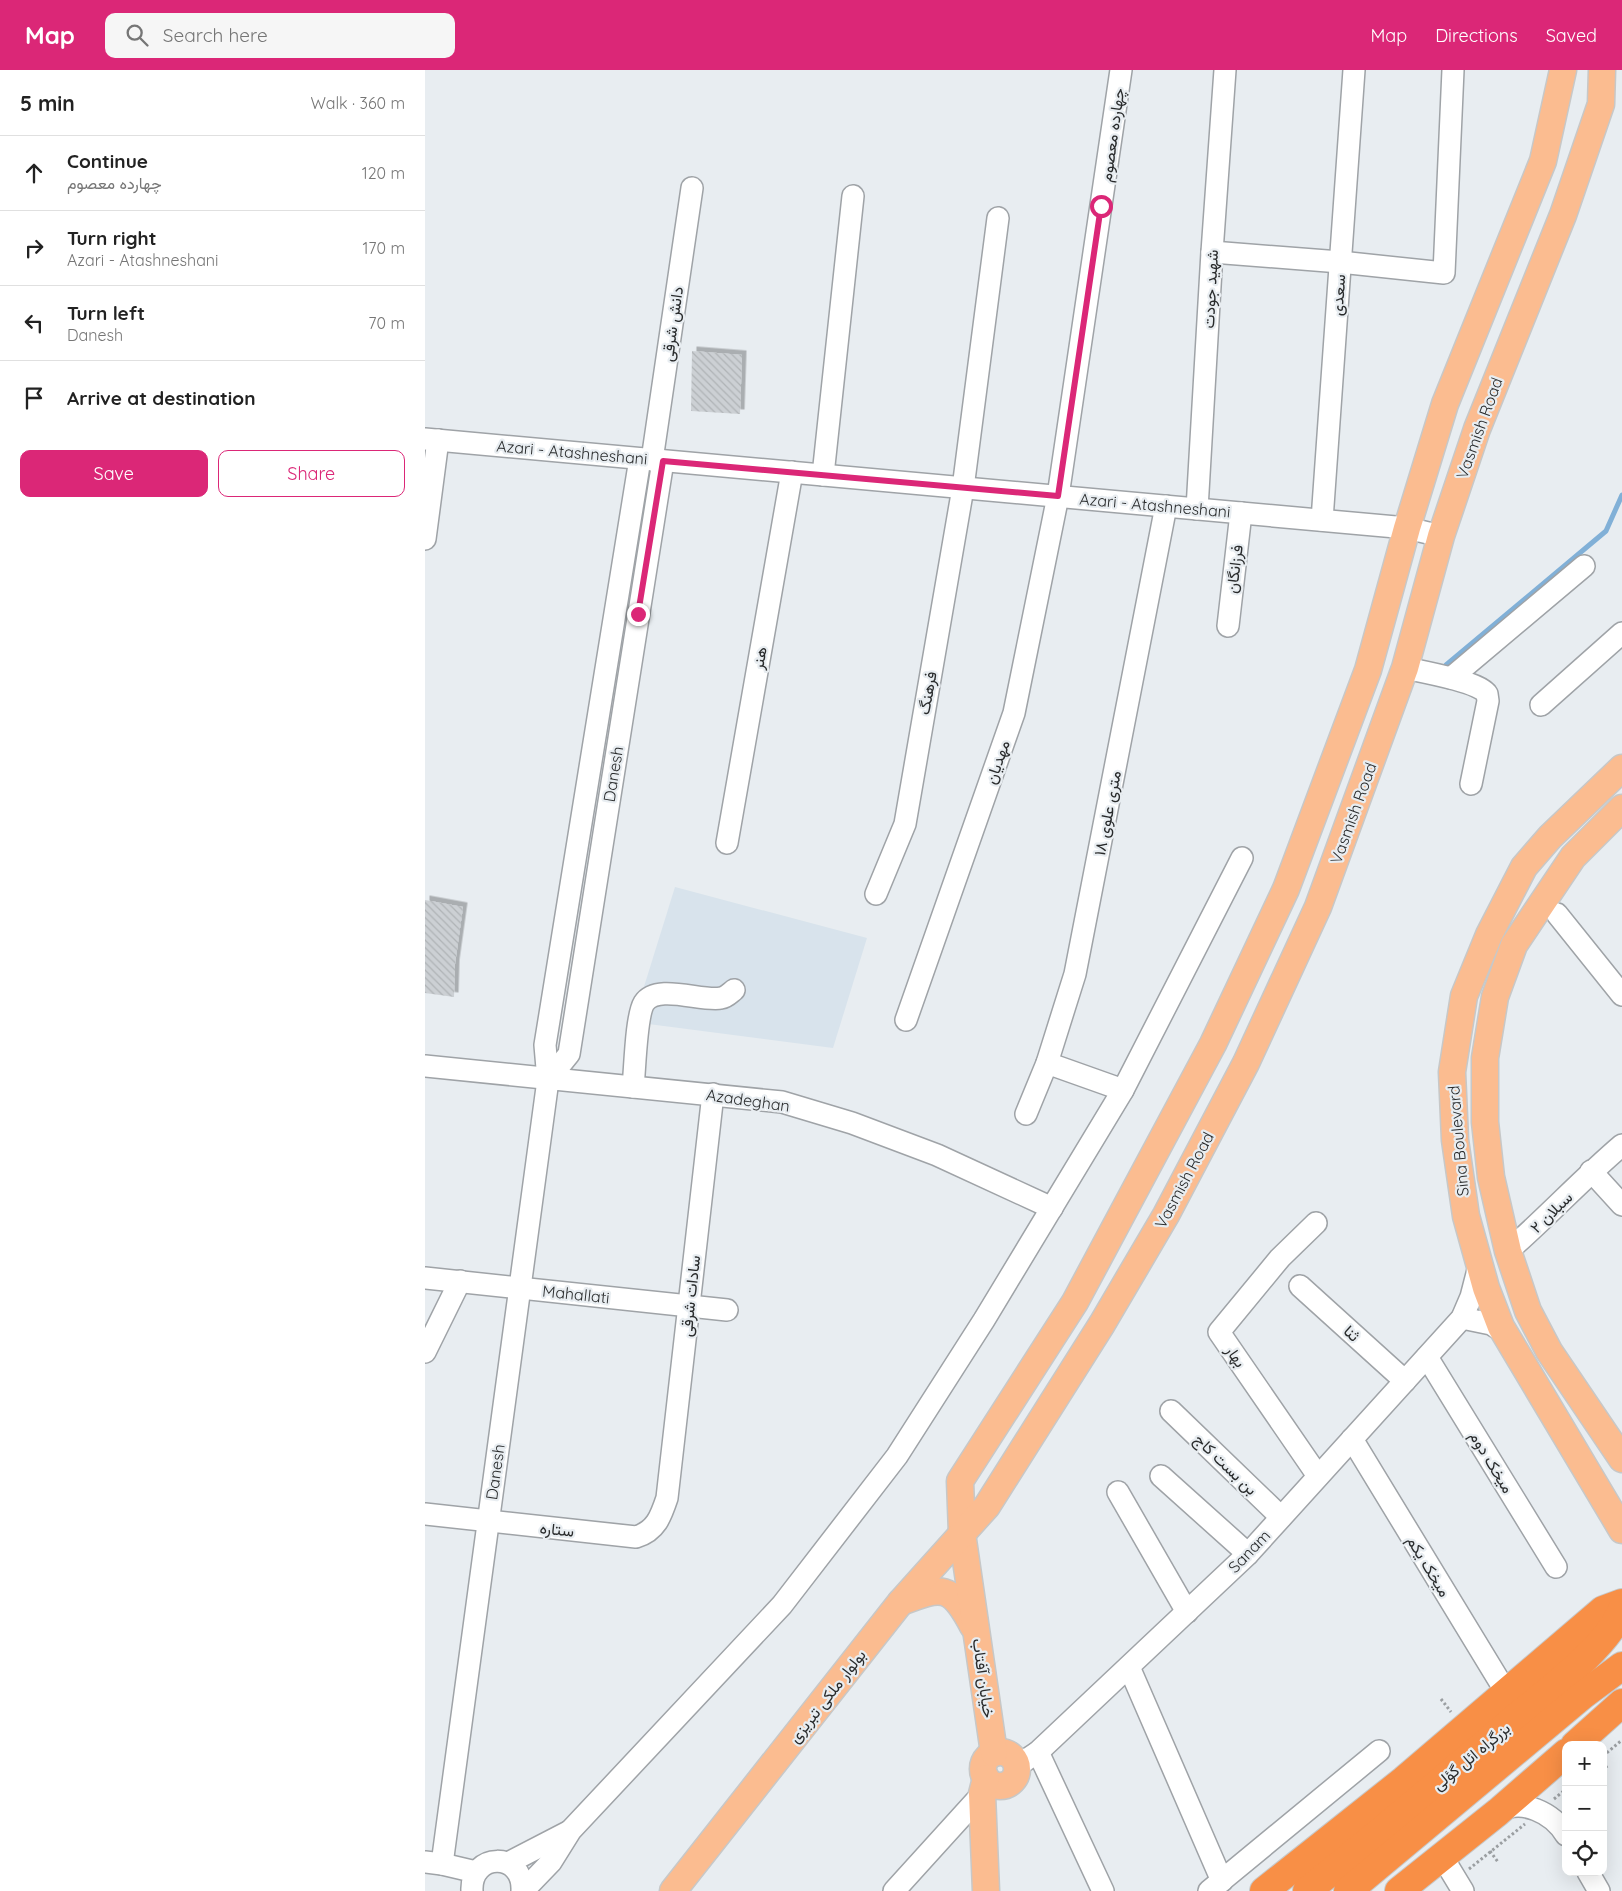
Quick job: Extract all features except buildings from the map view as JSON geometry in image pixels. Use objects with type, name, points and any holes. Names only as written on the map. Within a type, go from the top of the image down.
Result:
[{"type":"highway","points":[[1264,1891],[1404,1780],[1603,1610],[1622,1603]]},
{"type":"highway","name":"بزرگراه ائل گؤلی","points":[[1307,1891],[1404,1814],[1574,1668],[1617,1622],[1622,1609]]},
{"type":"highway","name":"بزرگراه ائل گؤلی","points":[[1348,1891],[1583,1695],[1622,1666]]},
{"type":"highway","points":[[1580,1741],[1622,1704]]},
{"type":"highway","points":[[1399,1891],[1454,1876],[1498,1812],[1562,1756]]},
{"type":"main road","points":[[974,1604],[962,1533],[960,1481],[1075,1302],[1229,1010],[1286,890],[1368,670],[1407,528],[1445,404],[1543,161],[1563,70]]},
{"type":"main road","name":"Vasmish Road","points":[[987,1506],[1165,1216],[1246,1063],[1318,907],[1405,668],[1441,536],[1477,429],[1563,215],[1601,104],[1602,70]]},
{"type":"main road","name":"Sina Boulevard","points":[[1622,768],[1550,837],[1524,867],[1489,935],[1464,996],[1452,1072],[1455,1140],[1466,1216],[1479,1266],[1505,1333],[1622,1530]]},
{"type":"main road","name":"Sina Boulevard","points":[[1622,808],[1573,857],[1514,944],[1495,997],[1485,1058],[1485,1122],[1491,1177],[1508,1251],[1528,1311],[1549,1351],[1622,1459]]},
{"type":"main road","points":[[1550,837],[1573,857]]},
{"type":"main road","points":[[974,1604],[977,1566],[987,1506]]},
{"type":"main road","name":"بولوار ملکی تبریزی","points":[[673,1891],[900,1602],[987,1506]]},
{"type":"main road","points":[[900,1602],[927,1592],[947,1593],[955,1598],[964,1609],[978,1636]]},
{"type":"main road","name":"خیابان آفتاب","points":[[974,1604],[994,1753],[984,1764],[1005,1775]]},
{"type":"main road","points":[[986,1891],[1005,1775]]},
{"type":"main road","points":[[1000,1891],[998,1796],[1005,1775]]},
{"type":"main road","points":[[654,1891],[745,1799]]},
{"type":"street","name":"چهارده معصوم","points":[[1058,496],[1121,70]]},
{"type":"street","name":"شهید جودت","points":[[1197,509],[1225,70]]},
{"type":"street","name":"سعدی","points":[[1322,520],[1354,70]]},
{"type":"street","points":[[1212,252],[1340,262],[1444,273],[1453,70]]},
{"type":"street","name":"دانش شرقی","points":[[652,460],[692,188]]},
{"type":"street","points":[[823,475],[853,196]]},
{"type":"street","name":"فرهنگ","points":[[876,894],[905,824],[963,488],[998,218]]},
{"type":"street","name":"Azari - Atashneshani","points":[[431,440],[1407,528],[1441,536]]},
{"type":"street","points":[[425,539],[431,440]]},
{"type":"street","name":"Danesh","points":[[434,1863],[488,1522],[547,1080],[545,1045],[652,460]]},
{"type":"street","name":"هنر","points":[[727,843],[792,472]]},
{"type":"street","name":"مهدیان","points":[[906,1020],[1014,713],[1058,496]]},
{"type":"street","name":"۱۸ متری علوی","points":[[1026,1114],[1047,1063],[1075,974],[1167,506]]},
{"type":"street","name":"فرزانگان","points":[[1228,626],[1241,513]]},
{"type":"street","points":[[1451,678],[1583,566]]},
{"type":"street","points":[[1541,705],[1622,633]]},
{"type":"street","points":[[1405,668],[1451,678],[1483,690],[1487,694],[1489,701],[1471,784]]},
{"type":"street","points":[[523,1891],[551,1862],[571,1830],[782,1605],[828,1548],[897,1456],[984,1320],[1123,1090],[1241,858]]},
{"type":"street","points":[[1557,914],[1622,994]]},
{"type":"street","points":[[633,1086],[640,1016],[643,1004],[650,998],[661,994],[721,999],[734,990]]},
{"type":"street","points":[[1047,1063],[1123,1090]]},
{"type":"street","name":"Azadeghan","points":[[425,1066],[547,1080],[633,1086],[782,1102],[852,1123],[937,1155],[1052,1208]]},
{"type":"street","name":"سادات شرقی","points":[[667,1498],[713,1094]]},
{"type":"street","name":"سبلان ۲","points":[[1508,1251],[1548,1216],[1591,1171],[1622,1145]]},
{"type":"street","points":[[1591,1171],[1622,1206]]},
{"type":"street","name":"بهار","points":[[1315,1223],[1280,1258],[1219,1332],[1318,1476]]},
{"type":"street","points":[[1479,1266],[1463,1318],[1491,1324],[1505,1333]]},
{"type":"street","name":"Mahallati","points":[[425,1278],[727,1310]]},
{"type":"street","points":[[425,1352],[460,1281]]},
{"type":"street","name":"ثنا","points":[[1300,1286],[1405,1381]]},
{"type":"street","name":"Sanam","points":[[894,1891],[1005,1775],[1129,1668],[1248,1554],[1463,1318]]},
{"type":"street","name":"میخک دوم","points":[[1427,1357],[1556,1568]]},
{"type":"street","name":"بن بست کاج","points":[[1171,1411],[1281,1517]]},
{"type":"street","name":"میخک یکم","points":[[1352,1439],[1506,1692]]},
{"type":"street","points":[[1161,1476],[1248,1554]]},
{"type":"street","points":[[1118,1492],[1187,1612]]},
{"type":"street","name":"ستاره","points":[[425,1514],[636,1537],[649,1532],[658,1523],[667,1498]]},
{"type":"street","points":[[1129,1668],[1215,1886],[1379,1751]]},
{"type":"street","points":[[1005,1775],[1103,1891]]},
{"type":"street","points":[[1498,1812],[1506,1807],[1525,1807],[1541,1812],[1553,1820],[1563,1831]]},
{"type":"street","points":[[434,1863],[474,1882],[490,1862],[508,1863],[571,1830]]},
{"type":"street","points":[[508,1863],[520,1874],[523,1891]]},
{"type":"street","points":[[1590,1876],[1599,1891]]},
{"type":"path","points":[[1607,1753],[1622,1740]]},
{"type":"path","points":[[1454,1876],[1541,1812],[1562,1793]]},
{"type":"shaded area","points":[[675,887],[867,938],[833,1048],[633,1022]]},
{"type":"waterway","points":[[1446,665],[1606,531],[1622,495]]},
{"type":"route","points":[[638,614],[663,461],[1058,496],[1101,206]]}]
